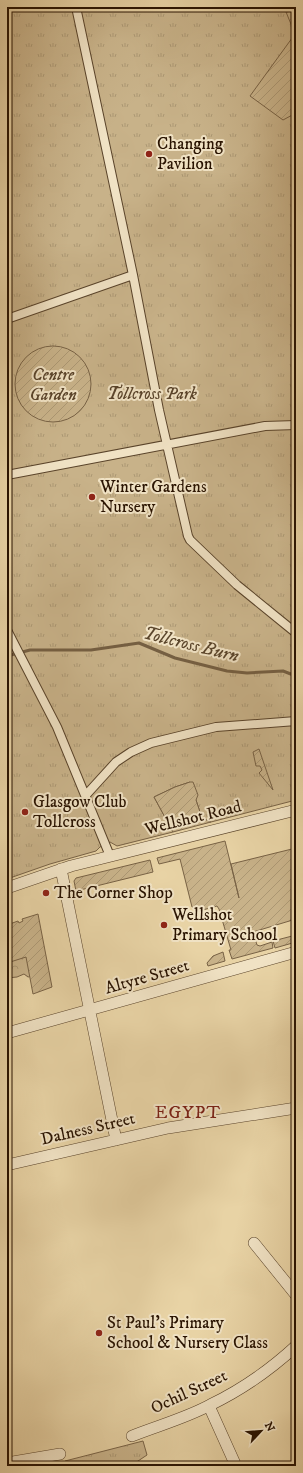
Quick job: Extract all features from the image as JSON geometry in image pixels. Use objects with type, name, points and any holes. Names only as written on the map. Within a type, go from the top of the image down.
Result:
[{"type":"street","points":[[76,7],[167,444],[190,540],[237,584],[296,633]]},
{"type":"street","points":[[7,319],[133,275]]},
{"type":"street","points":[[7,475],[265,426],[278,424],[296,425]]},
{"type":"street","points":[[7,630],[57,727],[110,856]]},
{"type":"street","points":[[86,795],[120,759],[151,743],[216,727],[296,721]]},
{"type":"street","name":"Wellshot Road","points":[[7,888],[61,869],[296,810]]},
{"type":"street","points":[[61,869],[116,1140]]},
{"type":"street","name":"Altyre Street","points":[[7,1033],[296,952]]},
{"type":"street","name":"Dalness Street","points":[[7,1165],[168,1128],[296,1108]]},
{"type":"street","points":[[254,1243],[296,1295]]},
{"type":"street","name":"Ochil Street","points":[[132,1436],[209,1406],[277,1364],[296,1346]]},
{"type":"street","points":[[209,1406],[236,1466]]},
{"type":"street","points":[[7,1463],[60,1454]]},
{"type":"green space","name":"Tollcross Park","points":[[7,7],[296,7],[296,800],[211,822],[202,818],[190,782],[154,797],[173,832],[117,846],[110,842],[100,847],[96,851],[50,864],[7,879]]},
{"type":"green space","points":[[284,7],[296,7],[296,113],[283,120],[250,96],[295,34]]},
{"type":"green space","name":"Centre Garden","points":[[53,346],[67,349],[80,357],[88,370],[91,384],[88,398],[80,411],[67,419],[53,422],[39,419],[26,411],[18,398],[15,384],[18,370],[26,357],[39,349]]},
{"type":"green space","points":[[259,749],[273,790],[259,773],[262,770],[260,766],[256,766],[253,752]]},
{"type":"green space","points":[[193,782],[198,795],[196,800],[202,818],[211,822],[173,832],[154,797]]},
{"type":"green space","points":[[225,841],[239,898],[231,864],[296,848],[296,919],[253,932],[257,945],[260,946],[272,942],[273,948],[232,959],[229,950],[231,950],[217,906],[199,911],[192,907],[180,859],[159,864],[157,858]]},
{"type":"green space","points":[[150,860],[153,872],[76,891],[74,881],[76,878]]},
{"type":"green space","points":[[38,914],[52,987],[33,994],[26,957],[7,963],[7,925],[18,921],[19,923],[23,921],[22,919]]},
{"type":"green space","points":[[296,935],[296,942],[275,948],[273,941]]},
{"type":"green space","points":[[23,945],[33,976],[28,977],[24,974],[17,977],[7,978],[7,952]]},
{"type":"green space","points":[[223,952],[225,961],[208,966],[207,963],[213,956]]},
{"type":"green space","points":[[143,1441],[147,1455],[135,1463],[136,1466],[65,1466],[65,1461]]},
{"type":"waterway","name":"Tollcross Burn","points":[[7,656],[30,650],[91,650],[139,643],[175,658],[227,671],[247,673],[283,671],[296,676]]},
{"type":"place","name":"Changing Pavilion","points":[[149,154]]},
{"type":"place","name":"Winter Gardens Nursery","points":[[92,497]]},
{"type":"place","name":"Glasgow Club Tollcross","points":[[25,812]]},
{"type":"place","name":"The Corner Shop","points":[[46,893]]},
{"type":"place","name":"Wellshot Primary School","points":[[164,925]]},
{"type":"place","name":"St Paul's Primary School & Nursery Class","points":[[99,1333]]},
{"type":"district","name":"EGYPT","points":[[188,1113]]}]
